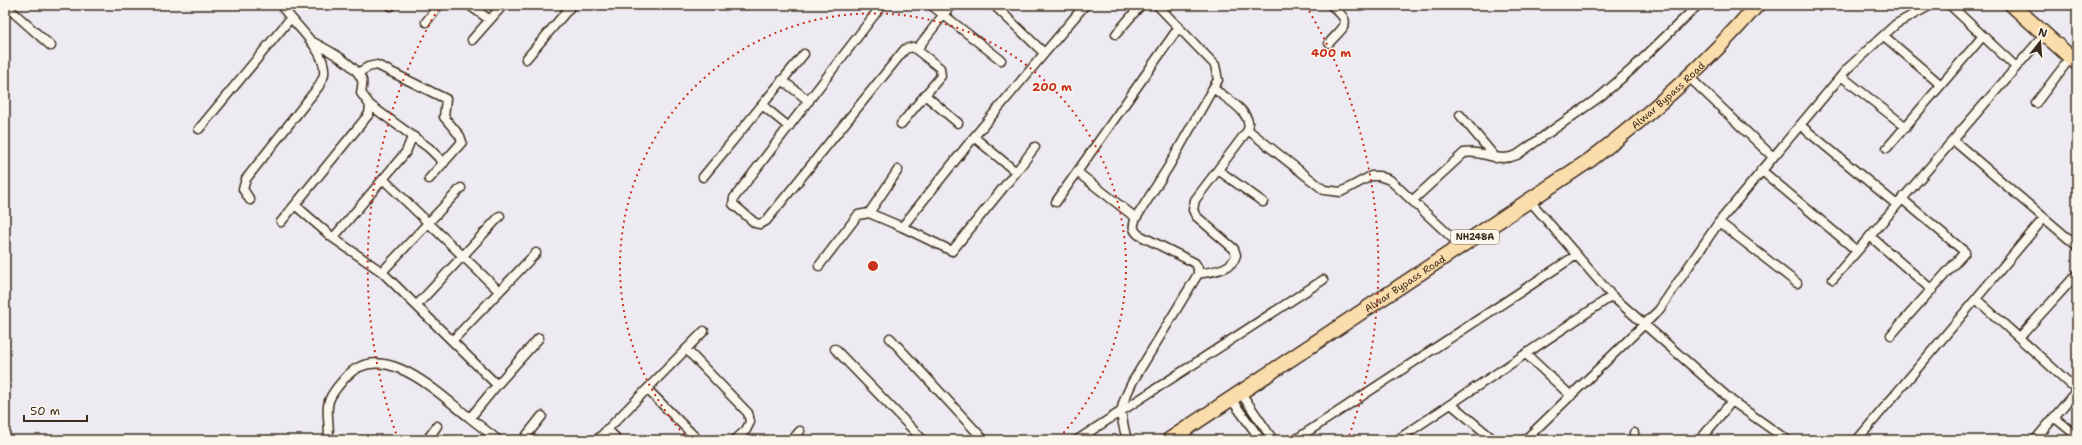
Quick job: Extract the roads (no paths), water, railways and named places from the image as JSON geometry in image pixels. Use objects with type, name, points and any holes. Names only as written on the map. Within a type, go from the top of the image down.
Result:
[{"type":"highway","name":"Alwar Bypass Road","points":[[1169,440],[1590,160],[1626,132],[1689,77],[1731,35],[1757,5]]},
{"type":"highway","points":[[2012,5],[2075,58]]},
{"type":"highway","points":[[2024,5],[2075,58]]},
{"type":"street","points":[[5,5],[51,46]]},
{"type":"street","points":[[250,200],[243,189],[246,179],[319,86],[324,74],[322,61],[311,41],[290,19],[281,5]]},
{"type":"street","points":[[426,22],[439,5]]},
{"type":"street","points":[[469,5],[490,20]]},
{"type":"street","points":[[472,40],[503,5]]},
{"type":"street","points":[[526,59],[572,5]]},
{"type":"street","points":[[882,5],[734,198],[735,207],[756,222],[763,223],[766,221],[905,49],[910,47],[917,49],[940,68],[942,72],[941,76],[901,124]]},
{"type":"street","points":[[931,5],[1001,60]]},
{"type":"street","points":[[917,49],[951,5]]},
{"type":"street","points":[[994,5],[1044,53]]},
{"type":"street","points":[[902,227],[974,137],[1085,5]]},
{"type":"street","points":[[1116,34],[1141,5]]},
{"type":"street","points":[[1127,440],[1120,414],[1124,399],[1133,381],[1198,274],[1198,268],[1195,263],[1135,232],[1133,226],[1136,218],[1169,166],[1218,80],[1215,65],[1157,5]]},
{"type":"street","points":[[1329,43],[1344,26],[1345,21],[1344,16],[1331,5]]},
{"type":"street","points":[[1413,200],[1464,153],[1472,151],[1496,158],[1507,159],[1517,155],[1601,96],[1632,70],[1698,5]]},
{"type":"street","points":[[1525,440],[1659,310],[1719,222],[1761,170],[1842,76],[1896,24],[1931,5]]},
{"type":"street","points":[[1950,5],[2016,67]]},
{"type":"street","points":[[199,129],[290,19]]},
{"type":"street","points":[[1056,202],[1179,27]]},
{"type":"street","points":[[1833,279],[2045,34]]},
{"type":"street","points":[[1884,36],[1941,85]]},
{"type":"street","points":[[1887,148],[1983,36]]},
{"type":"street","points":[[311,41],[334,53],[358,73],[363,82],[361,93],[370,105],[429,148],[444,163]]},
{"type":"street","points":[[703,177],[804,54]]},
{"type":"street","points":[[2036,103],[2075,58]]},
{"type":"street","points":[[358,73],[368,67],[377,65],[444,97],[446,101],[443,112],[444,117],[460,136],[462,142],[429,179]]},
{"type":"street","points":[[1842,76],[1906,127]]},
{"type":"street","points":[[1689,77],[1773,157]]},
{"type":"street","points":[[782,80],[809,101]]},
{"type":"street","points":[[1198,274],[1232,265],[1236,255],[1234,249],[1196,216],[1193,210],[1195,200],[1248,130],[1250,123],[1247,116],[1213,88]]},
{"type":"street","points":[[925,95],[958,123]]},
{"type":"street","points":[[281,222],[369,114],[370,105]]},
{"type":"street","points":[[762,105],[789,127]]},
{"type":"street","points":[[1460,115],[1496,158]]},
{"type":"street","points":[[1800,125],[1965,252],[1891,335]]},
{"type":"street","points":[[1248,130],[1324,190],[1341,192],[1372,176],[1379,176],[1390,180],[1461,246]]},
{"type":"street","points":[[333,238],[406,152],[412,136]]},
{"type":"street","points":[[974,137],[1016,172]]},
{"type":"street","points":[[1953,140],[2077,246]]},
{"type":"street","points":[[819,266],[858,215],[869,213],[952,251],[1035,147]]},
{"type":"street","points":[[869,213],[898,170]]},
{"type":"street","points":[[1218,170],[1262,202]]},
{"type":"street","points":[[1761,170],[1857,251]]},
{"type":"street","points":[[1077,172],[1136,218]]},
{"type":"street","points":[[383,179],[500,291]]},
{"type":"street","points":[[382,272],[430,223],[461,188]]},
{"type":"street","points":[[1530,201],[1575,256],[1612,296],[1732,401],[1787,440]]},
{"type":"street","points":[[295,204],[333,238],[382,272],[453,340],[497,385]]},
{"type":"street","points":[[417,305],[500,216]]},
{"type":"street","points":[[1857,440],[2044,218]]},
{"type":"street","points":[[1719,222],[1798,283]]},
{"type":"street","points":[[1870,236],[1932,290]]},
{"type":"street","points":[[453,340],[536,252]]},
{"type":"street","points":[[1295,440],[1575,256]]},
{"type":"street","points":[[2019,338],[2077,274]]},
{"type":"street","points":[[1078,440],[1323,280]]},
{"type":"street","points":[[1397,440],[1612,296]]},
{"type":"street","points":[[1976,299],[2077,390],[2035,440]]},
{"type":"street","points":[[597,440],[704,331]]},
{"type":"street","points":[[470,418],[539,338]]},
{"type":"street","points":[[890,338],[984,440]]},
{"type":"street","points":[[686,349],[748,413],[750,422],[746,430],[735,440]]},
{"type":"street","points":[[835,350],[923,440]]},
{"type":"street","points":[[1526,354],[1571,396]]},
{"type":"street","points":[[328,440],[330,426],[328,403],[332,394],[356,368],[366,365],[396,367],[415,375],[498,440]]},
{"type":"street","points":[[647,389],[698,440]]},
{"type":"street","points":[[1236,396],[1261,440]]},
{"type":"street","points":[[1236,396],[1273,440]]},
{"type":"street","points":[[1700,440],[1732,401]]},
{"type":"street","points":[[1451,404],[1494,440]]},
{"type":"street","points":[[523,440],[542,416]]},
{"type":"street","points":[[2054,417],[2077,436]]},
{"type":"street","points":[[427,440],[437,426]]},
{"type":"street","points":[[607,429],[618,440]]},
{"type":"street","points":[[792,440],[800,431]]}]
